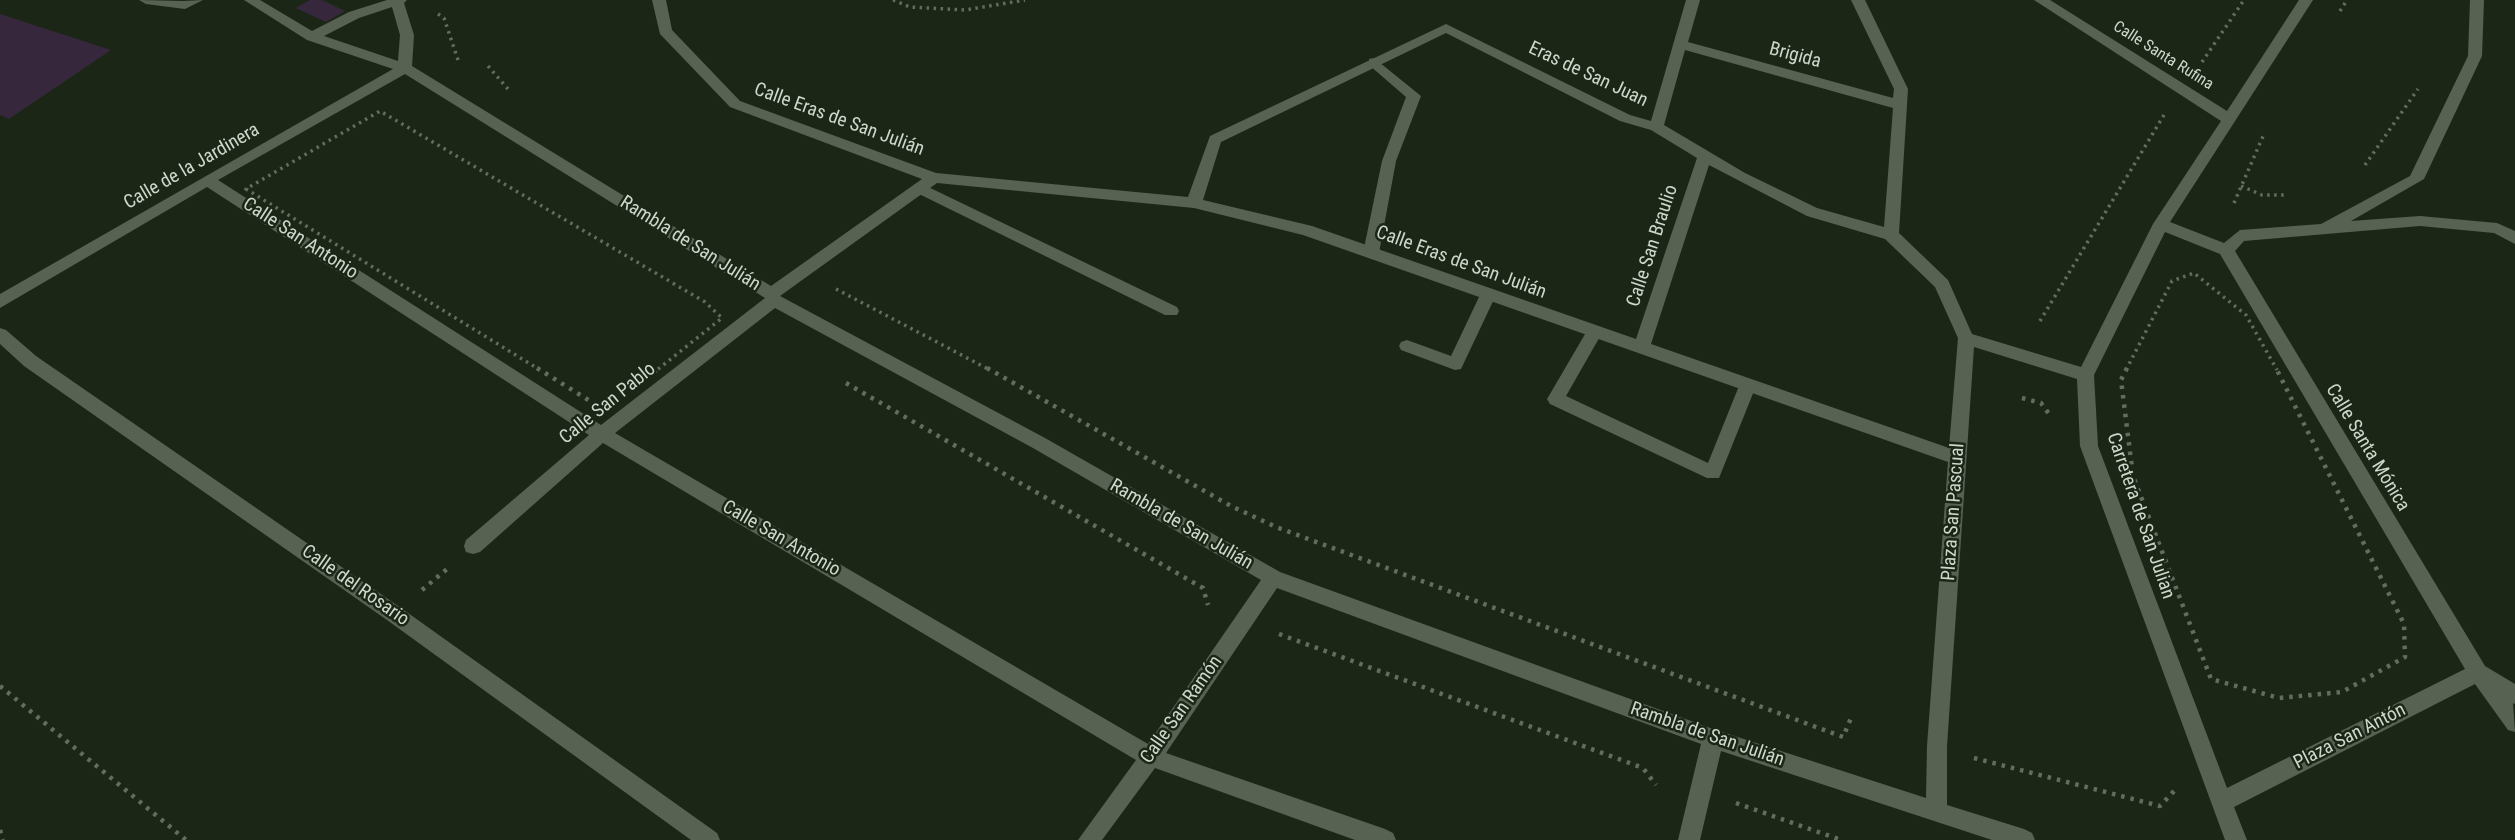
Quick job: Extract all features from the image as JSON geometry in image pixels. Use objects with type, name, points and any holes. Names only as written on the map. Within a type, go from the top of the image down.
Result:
[{"type":"street","points":[[146,0],[184,5],[196,0]]},
{"type":"street","points":[[254,3],[275,0]]},
{"type":"street","points":[[312,37],[354,15],[398,0],[407,35],[405,68]]},
{"type":"street","name":"Calle Eras de San Julián","points":[[659,0],[664,31],[735,104],[934,178],[1194,203],[1306,230],[1594,333],[1958,458]]},
{"type":"street","points":[[1656,127],[1693,0]]},
{"type":"street","points":[[1858,0],[1901,89],[1891,235]]},
{"type":"street","name":"Calle Santa Rufina","points":[[2041,0],[2230,120]]},
{"type":"street","name":"Carretera de San Julian","points":[[2236,840],[2089,446],[2085,375],[2161,224],[2306,0]]},
{"type":"street","points":[[2324,229],[2416,179],[2475,56],[2477,0]]},
{"type":"street","name":"Rambla de San Julián","points":[[254,3],[312,37],[405,68],[773,297],[1039,443],[1273,578],[1713,738],[2024,840]]},
{"type":"street","name":"Eras de San Juan","points":[[1194,203],[1214,139],[1446,28],[1625,118],[1656,127],[1812,212],[1891,235],[1942,284],[1966,338]]},
{"type":"street","name":"Brigida","points":[[1681,44],[1900,105]]},
{"type":"street","points":[[1371,253],[1389,161],[1414,96],[1374,62]]},
{"type":"street","name":"Calle de la Jardinera","points":[[0,302],[405,68]]},
{"type":"street","name":"Calle San Braulio","points":[[1641,349],[1705,156]]},
{"type":"street","name":"Calle Eras de San Julián","points":[[773,297],[934,178]]},
{"type":"street","name":"Calle San Antonio","points":[[207,180],[602,434],[1151,757],[1385,840]]},
{"type":"street","points":[[920,188],[1171,311]]},
{"type":"street","points":[[2161,224],[2226,250],[2241,236],[2420,221],[2497,228],[2515,238]]},
{"type":"street","name":"Calle Santa Mónica","points":[[2226,250],[2478,672],[2515,723]]},
{"type":"street","points":[[1407,346],[1455,364],[1488,295]]},
{"type":"street","name":"Calle San Pablo","points":[[474,546],[602,434],[773,297]]},
{"type":"street","points":[[1594,333],[1556,399],[1713,473],[1747,386]]},
{"type":"street","name":"Calle del Rosario","points":[[0,334],[30,361],[394,614],[709,840]]},
{"type":"street","points":[[1966,338],[2085,375]]},
{"type":"street","name":"Plaza San Pascual","points":[[1936,810],[1937,746],[1966,338]]},
{"type":"street","name":"Calle San Ramón","points":[[1089,840],[1151,757],[1273,578]]},
{"type":"street","points":[[2478,672],[2515,695]]},
{"type":"street","name":"Plaza San Antón","points":[[2222,802],[2478,672]]},
{"type":"street","points":[[1689,840],[1713,738]]},
{"type":"path","points":[[893,0],[910,7],[965,10],[1025,0]]},
{"type":"path","points":[[2197,70],[2244,0]]},
{"type":"path","points":[[488,65],[514,95]]},
{"type":"path","points":[[2360,172],[2423,81]]},
{"type":"path","points":[[380,111],[705,302],[722,318],[606,411],[246,189],[380,111]]},
{"type":"path","points":[[2040,321],[2165,113]]},
{"type":"path","points":[[2231,210],[2267,127]]},
{"type":"path","points":[[2241,186],[2262,195],[2296,195]]},
{"type":"path","points":[[2194,273],[2246,315],[2261,339],[2404,624],[2404,657],[2342,692],[2279,698],[2211,680],[2133,476],[2121,380],[2172,281],[2194,273]]},
{"type":"path","points":[[825,283],[972,360],[1231,506],[1276,527],[1843,737],[1851,718]]},
{"type":"path","points":[[842,381],[1203,587],[1211,615]]},
{"type":"path","points":[[394,614],[474,546]]},
{"type":"path","points":[[1271,631],[1643,768],[1656,785]]},
{"type":"path","points":[[0,686],[186,840]]},
{"type":"path","points":[[1964,754],[1985,764],[2160,806]]},
{"type":"path","points":[[1726,800],[1841,840]]},
{"type":"path","points":[[0,830],[3,840]]},
{"type":"shaded area","points":[[310,0],[322,0],[345,11],[326,22],[296,8]]},
{"type":"shaded area","points":[[0,14],[111,50],[9,119],[0,115]]}]
